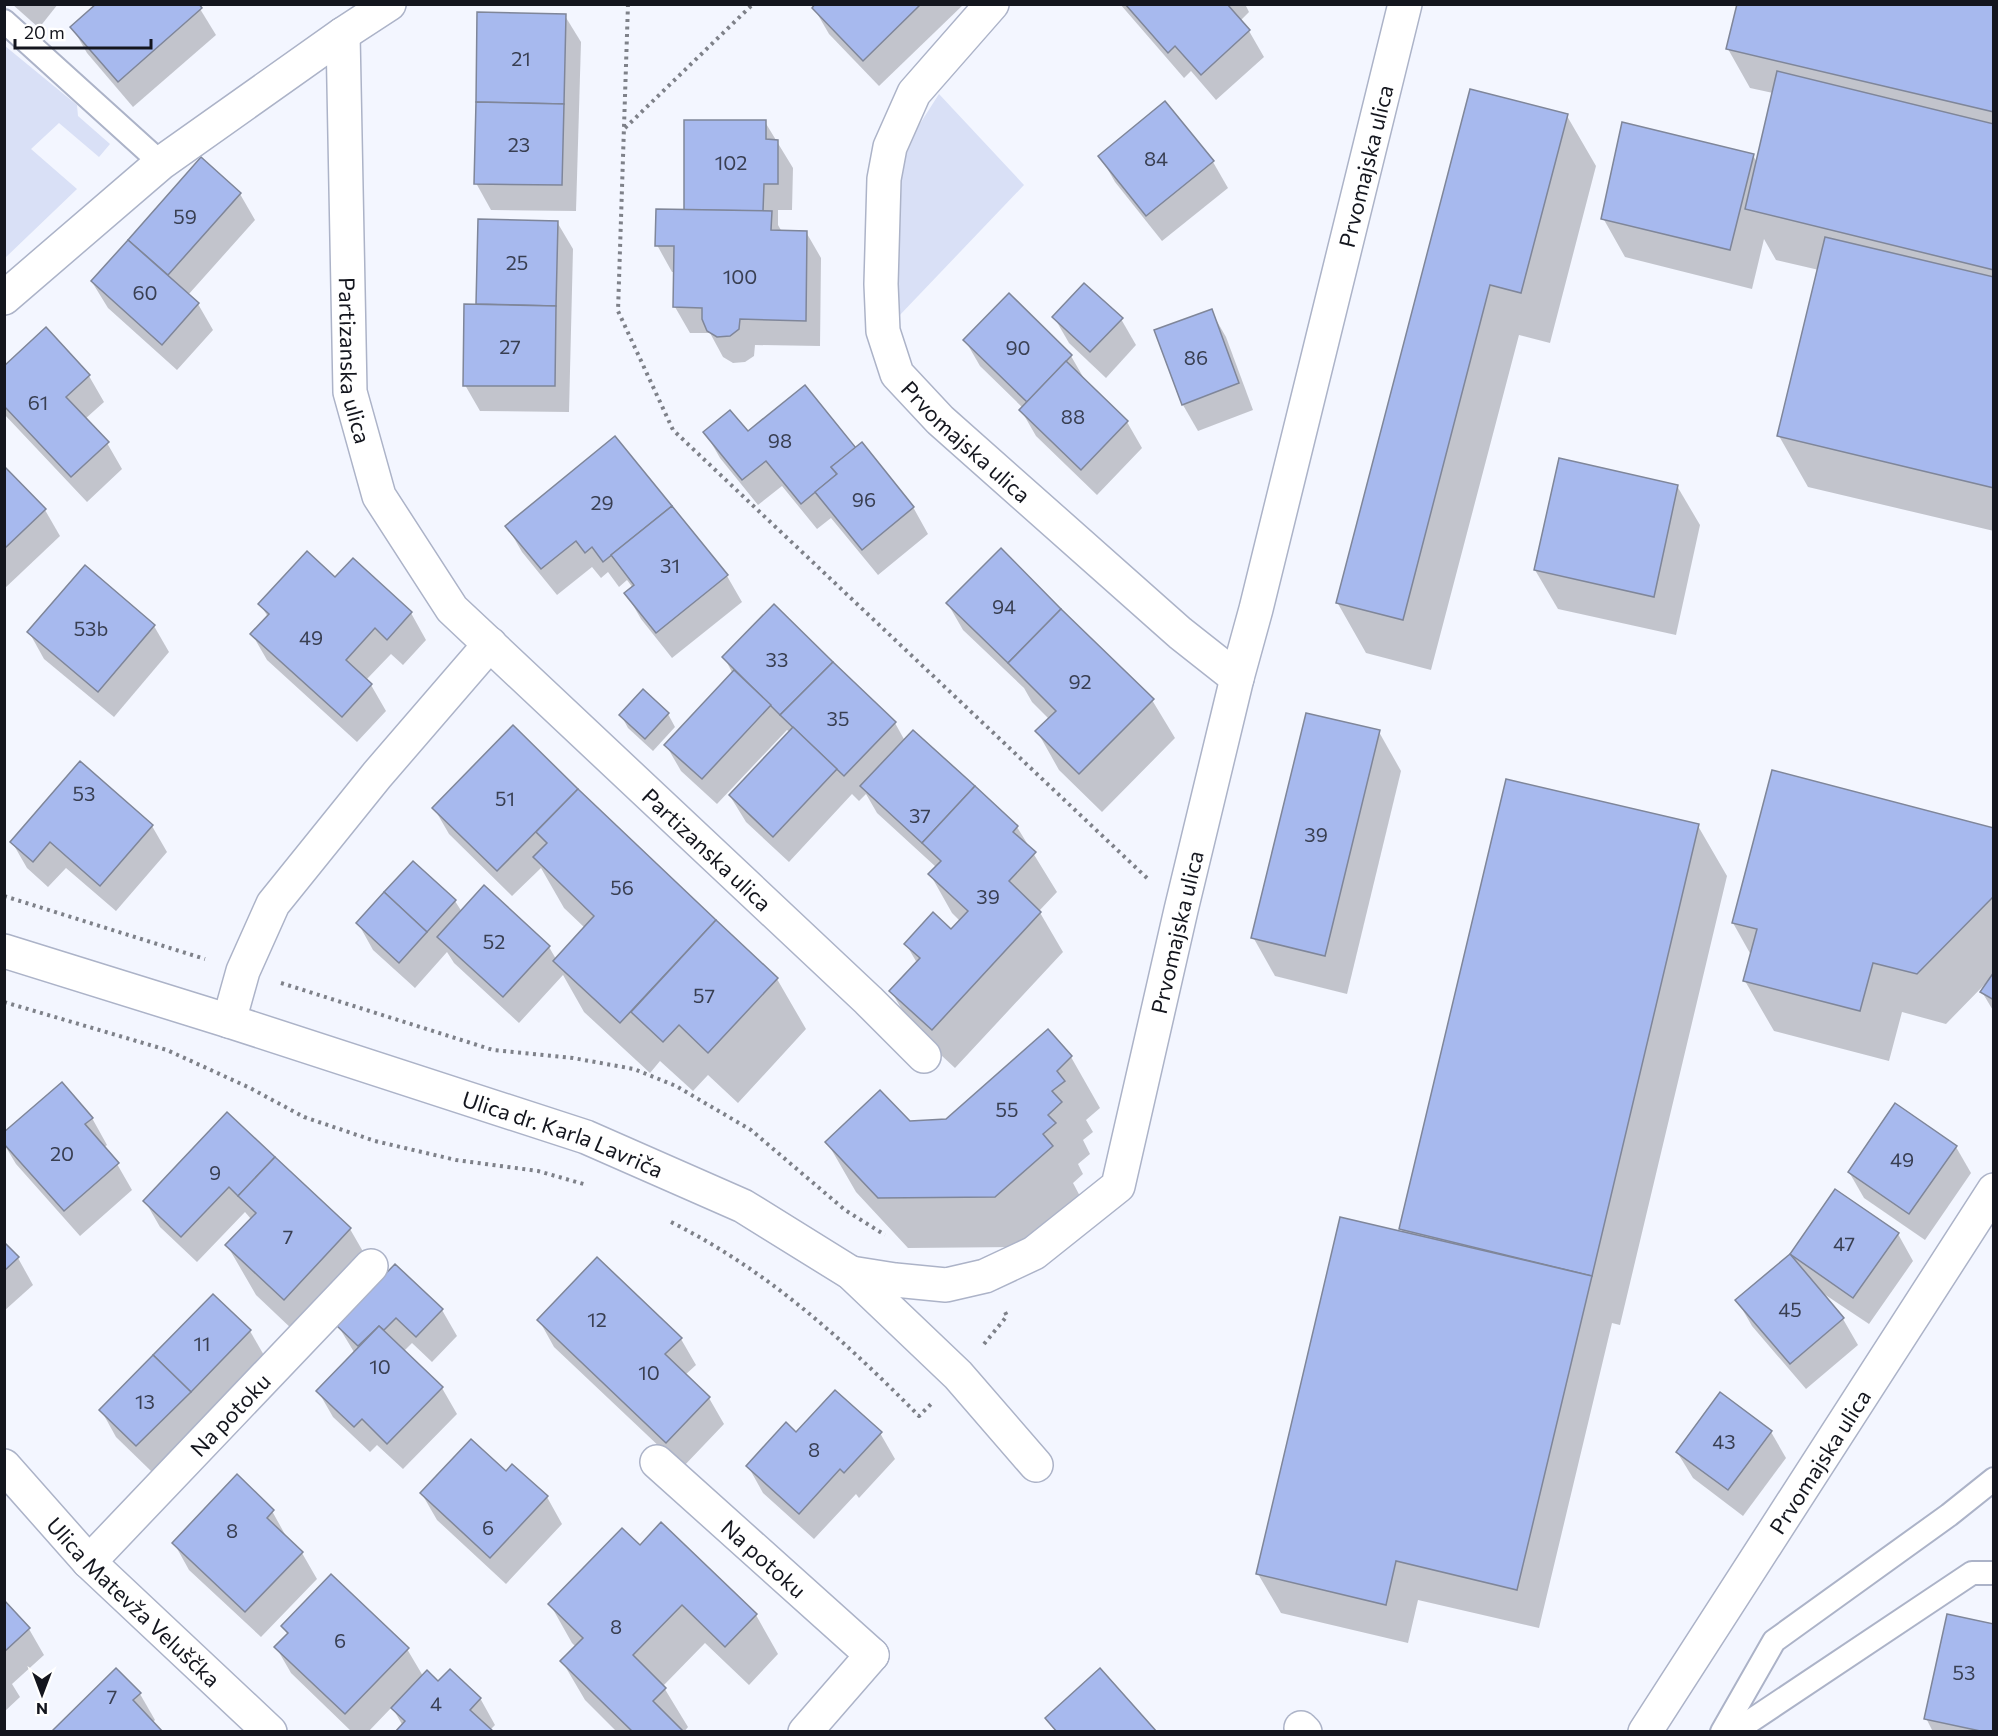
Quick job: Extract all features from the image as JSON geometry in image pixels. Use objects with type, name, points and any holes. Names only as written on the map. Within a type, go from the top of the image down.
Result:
[{"type":"street","points":[[4,298],[161,163],[389,4]]},
{"type":"street","name":"Prvomajska ulica","points":[[992,4],[914,93],[890,147],[884,179],[880,284],[883,331],[897,374],[948,428],[1180,633],[1238,678]]},
{"type":"street","name":"Prvomajska ulica","points":[[851,1273],[946,1285],[986,1276],[1035,1253],[1118,1186],[1181,910],[1405,4]]},
{"type":"street","name":"Partizanska ulica","points":[[343,34],[350,392],[379,496],[452,609],[868,1000],[924,1056]]},
{"type":"street","points":[[229,1021],[243,971],[273,904],[377,775],[490,644]]},
{"type":"street","name":"Ulica dr. Karla Lavriča","points":[[4,951],[229,1021],[586,1137],[743,1206],[851,1273],[958,1375],[1036,1465]]},
{"type":"street","name":"Prvomajska ulica","points":[[1646,1731],[1994,1190]]},
{"type":"street","name":"Na potoku","points":[[89,1562],[371,1266]]},
{"type":"street","name":"Na potoku","points":[[657,1462],[872,1655],[805,1731]]},
{"type":"street","name":"Ulica Matevža Veluščka","points":[[4,1466],[89,1562],[270,1731]]},
{"type":"lane","points":[[4,21],[161,163]]},
{"type":"lane","points":[[1722,1731],[1774,1641],[1949,1515],[1994,1479]]},
{"type":"lane","points":[[1734,1731],[1972,1573],[1994,1573]]},
{"type":"path","points":[[628,4],[618,311],[673,430],[1181,910]]},
{"type":"path","points":[[624,129],[753,4]]},
{"type":"path","points":[[4,1002],[167,1050],[250,1088],[304,1117],[375,1141],[456,1160],[538,1170],[591,1186]]},
{"type":"path","points":[[493,1050],[573,1058],[634,1069],[676,1086],[751,1130],[845,1210],[882,1234],[891,1236]]},
{"type":"path","points":[[669,1221],[698,1236],[760,1275],[865,1361],[919,1416]]},
{"type":"shaded area","points":[[5,46],[77,105],[78,116],[110,144],[99,157],[59,123],[31,149],[77,189],[5,258]]},
{"type":"shaded area","points":[[939,94],[1024,185],[898,317],[899,175],[914,133]]},
{"type":"building","points":[[96,4],[199,4],[202,8],[118,82],[70,27]]},
{"type":"building","points":[[815,4],[921,4],[863,61],[812,8]]},
{"type":"building","points":[[1125,4],[1227,4],[1250,30],[1201,75],[1175,46],[1168,53]]},
{"type":"building","points":[[1737,4],[1994,4],[1994,112],[1726,49]]},
{"type":"building","points":[[477,12],[566,14],[564,104],[476,102]]},
{"type":"building","points":[[1777,71],[1994,124],[1994,270],[1745,209]]},
{"type":"building","points":[[1470,89],[1568,114],[1521,293],[1490,285],[1403,620],[1336,603]]},
{"type":"building","points":[[1165,101],[1214,161],[1146,216],[1098,156]]},
{"type":"building","points":[[476,102],[564,104],[562,185],[474,184]]},
{"type":"building","points":[[684,120],[766,120],[766,139],[778,140],[778,184],[764,184],[763,211],[684,210]]},
{"type":"building","points":[[1622,122],[1754,154],[1730,250],[1601,219]]},
{"type":"building","points":[[201,157],[241,193],[168,275],[128,240]]},
{"type":"building","points":[[656,209],[772,211],[771,230],[807,231],[806,321],[740,319],[739,329],[730,336],[717,337],[707,331],[702,319],[702,308],[673,307],[674,246],[655,246]]},
{"type":"building","points":[[478,219],[558,221],[556,306],[476,304]]},
{"type":"building","points":[[1825,237],[1994,277],[1994,488],[1777,436]]},
{"type":"building","points":[[128,240],[199,303],[162,345],[91,281]]},
{"type":"building","points":[[1084,283],[1123,318],[1090,352],[1052,317]]},
{"type":"building","points":[[1009,293],[1072,355],[1027,402],[963,340]]},
{"type":"building","points":[[464,304],[556,306],[555,386],[463,386]]},
{"type":"building","points":[[1212,309],[1239,383],[1182,405],[1154,330]]},
{"type":"building","points":[[46,327],[90,375],[66,397],[109,442],[71,477],[4,406],[4,366]]},
{"type":"building","points":[[1066,361],[1128,421],[1081,470],[1019,410]]},
{"type":"building","points":[[805,385],[856,448],[831,467],[837,474],[801,504],[766,461],[742,480],[703,432],[730,410],[748,431]]},
{"type":"building","points":[[615,436],[672,506],[603,562],[592,547],[585,553],[576,541],[541,569],[505,526]]},
{"type":"building","points":[[862,442],[914,507],[862,550],[815,492],[837,474],[831,467]]},
{"type":"building","points":[[1559,458],[1678,485],[1654,597],[1534,570]]},
{"type":"building","points":[[4,466],[46,509],[4,549]]},
{"type":"building","points":[[672,506],[728,575],[656,633],[624,593],[634,585],[611,555]]},
{"type":"building","points":[[1001,548],[1061,609],[1008,663],[946,603]]},
{"type":"building","points":[[307,551],[335,577],[353,558],[412,612],[387,640],[375,628],[346,660],[372,684],[342,717],[250,634],[269,614],[258,604]]},
{"type":"building","points":[[85,565],[155,625],[98,692],[27,632]]},
{"type":"building","points":[[774,604],[833,662],[780,715],[722,657]]},
{"type":"building","points":[[1061,609],[1154,699],[1079,774],[1035,731],[1056,711],[1008,663]]},
{"type":"building","points":[[833,662],[896,722],[844,776],[780,715]]},
{"type":"building","points":[[734,670],[771,705],[702,779],[664,745]]},
{"type":"building","points":[[643,689],[669,713],[645,739],[619,715]]},
{"type":"building","points":[[1306,713],[1380,730],[1325,956],[1251,938]]},
{"type":"building","points":[[513,725],[578,789],[497,871],[432,808]]},
{"type":"building","points":[[793,727],[837,769],[773,837],[729,795]]},
{"type":"building","points":[[913,730],[975,786],[922,843],[860,786]]},
{"type":"building","points":[[80,761],[153,825],[100,886],[50,842],[33,862],[10,842]]},
{"type":"building","points":[[1772,770],[1994,828],[1994,896],[1917,974],[1873,963],[1860,1011],[1743,981],[1757,929],[1732,923]]},
{"type":"building","points":[[1506,779],[1699,824],[1592,1276],[1399,1229]]},
{"type":"building","points":[[975,786],[1018,826],[1013,832],[1036,852],[1009,881],[1041,912],[932,1030],[889,991],[920,958],[904,944],[933,912],[951,929],[968,911],[928,874],[941,861],[922,843]]},
{"type":"building","points":[[578,789],[716,920],[620,1023],[553,961],[594,916],[533,857],[547,843],[536,832]]},
{"type":"building","points":[[413,861],[456,900],[427,932],[384,892]]},
{"type":"building","points":[[484,885],[550,946],[503,997],[437,937]]},
{"type":"building","points":[[384,892],[427,932],[399,963],[356,923]]},
{"type":"building","points":[[716,920],[778,978],[708,1053],[679,1025],[663,1042],[631,1012]]},
{"type":"building","points":[[1994,972],[1994,1000],[1980,992]]},
{"type":"building","points":[[1048,1029],[1072,1056],[1057,1071],[1065,1081],[1052,1091],[1062,1102],[1048,1115],[1056,1123],[1043,1134],[1053,1146],[995,1197],[878,1198],[825,1142],[880,1090],[910,1121],[946,1119]]},
{"type":"building","points":[[62,1082],[93,1118],[85,1124],[119,1163],[64,1211],[4,1144],[4,1132]]},
{"type":"building","points":[[1895,1103],[1957,1146],[1909,1214],[1848,1172]]},
{"type":"building","points":[[227,1112],[275,1157],[238,1196],[229,1187],[181,1237],[143,1201]]},
{"type":"building","points":[[275,1157],[351,1228],[284,1300],[225,1245],[256,1213],[238,1196]]},
{"type":"building","points":[[1835,1189],[1899,1233],[1853,1298],[1790,1254]]},
{"type":"building","points":[[1340,1217],[1592,1276],[1517,1590],[1396,1561],[1386,1605],[1256,1574]]},
{"type":"building","points":[[4,1242],[19,1257],[4,1271]]},
{"type":"building","points":[[1790,1254],[1844,1318],[1790,1364],[1735,1300]]},
{"type":"building","points":[[597,1257],[682,1338],[665,1354],[710,1397],[666,1443],[537,1320]]},
{"type":"building","points":[[395,1264],[443,1309],[416,1337],[396,1318],[384,1330],[379,1326],[358,1346],[336,1325]]},
{"type":"building","points":[[213,1294],[251,1330],[191,1392],[153,1355]]},
{"type":"building","points":[[379,1326],[443,1387],[387,1444],[362,1419],[354,1427],[316,1391]]},
{"type":"building","points":[[153,1355],[191,1392],[136,1446],[99,1410]]},
{"type":"building","points":[[835,1390],[882,1432],[844,1473],[840,1469],[799,1514],[746,1466],[786,1422],[796,1432]]},
{"type":"building","points":[[1720,1392],[1772,1431],[1728,1490],[1676,1452]]},
{"type":"building","points":[[471,1439],[506,1471],[512,1464],[548,1496],[490,1558],[420,1493]]},
{"type":"building","points":[[237,1474],[274,1510],[267,1518],[303,1552],[245,1612],[172,1543]]},
{"type":"building","points":[[661,1522],[757,1614],[725,1647],[682,1605],[633,1655],[666,1688],[653,1701],[684,1732],[633,1732],[560,1661],[583,1638],[548,1604],[622,1528],[640,1545]]},
{"type":"building","points":[[331,1574],[409,1648],[345,1714],[274,1647],[288,1633],[281,1626]]},
{"type":"building","points":[[4,1600],[30,1628],[4,1652]]},
{"type":"building","points":[[1947,1614],[1994,1624],[1994,1732],[1924,1719]]},
{"type":"building","points":[[116,1668],[141,1693],[133,1700],[163,1732],[51,1732]]},
{"type":"building","points":[[1100,1668],[1157,1732],[1057,1732],[1045,1718]]},
{"type":"building","points":[[450,1669],[481,1698],[470,1710],[494,1732],[395,1732],[405,1721],[391,1708],[427,1670],[438,1681]]}]
